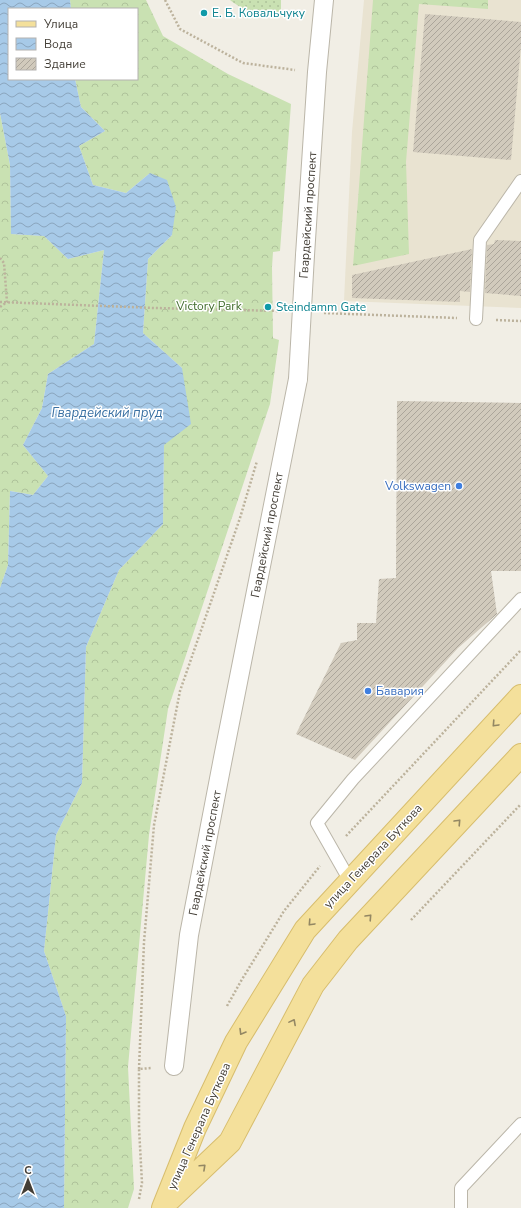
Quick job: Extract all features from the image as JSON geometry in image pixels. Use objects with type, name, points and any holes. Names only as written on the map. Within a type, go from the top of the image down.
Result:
[{"type":"main road","name":"улица Генерала Буткова","points":[[164,1206],[195,1128],[236,1042],[305,930],[521,696]]},
{"type":"main road","name":"улица Генерала Буткова","points":[[164,1206],[230,1142],[313,985],[348,940],[521,755]]},
{"type":"street","name":"Гвардейский проспект","points":[[174,1066],[189,935],[224,750],[298,379],[317,72],[324,0]]},
{"type":"lane","points":[[476,319],[480,240],[521,181]]},
{"type":"lane","points":[[350,881],[317,823],[353,779],[521,599]]},
{"type":"lane","points":[[461,1208],[461,1188],[521,1124]]},
{"type":"path","points":[[165,0],[180,29],[243,63],[317,72]]},
{"type":"path","points":[[0,258],[4,263],[7,302]]},
{"type":"path","points":[[0,302],[286,311]]},
{"type":"path","points":[[0,308],[7,302]]},
{"type":"path","points":[[317,313],[521,321]]},
{"type":"path","points":[[139,1069],[144,942],[154,825],[180,691],[240,518],[259,457]]},
{"type":"path","points":[[411,920],[521,804]]},
{"type":"shaded area","points":[[364,0],[521,0],[521,308],[344,301],[352,132]]},
{"type":"green space","name":"Victory Park","points":[[70,0],[146,0],[163,36],[228,74],[291,104],[280,251],[273,252],[273,338],[279,340],[270,404],[168,709],[149,835],[128,1067],[134,1189],[128,1208],[64,1208],[66,1016],[44,951],[56,835],[82,783],[86,647],[119,570],[163,524],[164,445],[182,368],[143,333],[148,259],[172,235],[150,173],[126,193],[93,185],[79,146],[105,131],[81,107],[75,80],[138,80],[138,8],[71,8]]},
{"type":"green space","points":[[230,0],[281,0],[281,16],[248,10]]},
{"type":"green space","points":[[373,0],[488,0],[488,9],[419,4],[406,162],[409,254],[353,266]]},
{"type":"green space","points":[[0,113],[10,165],[11,234],[44,236],[68,259],[104,250],[94,344],[48,374],[42,408],[23,445],[48,476],[33,495],[10,491],[8,565],[0,588]]},
{"type":"water","name":"Гвардейский пруд","points":[[0,0],[70,0],[71,8],[8,8],[8,80],[75,80],[81,107],[105,131],[79,146],[93,185],[126,193],[150,173],[167,180],[176,207],[172,235],[148,259],[143,333],[182,368],[191,424],[164,445],[163,524],[119,570],[86,647],[82,783],[56,835],[44,951],[66,1016],[64,1208],[0,1208],[0,588],[8,565],[10,491],[33,495],[48,476],[23,445],[42,408],[48,374],[94,344],[104,250],[68,259],[44,236],[11,234],[10,165],[0,113]]},
{"type":"building","points":[[425,14],[521,22],[521,45],[511,160],[413,152]]},
{"type":"building","points":[[495,240],[521,241],[521,296],[485,293],[487,245],[494,244]]},
{"type":"building","points":[[472,249],[470,292],[460,291],[460,302],[352,298],[352,275]]},
{"type":"building","points":[[397,401],[521,403],[521,571],[491,571],[497,614],[458,648],[355,760],[296,734],[341,643],[357,640],[357,623],[376,623],[379,579],[396,578]]},
{"type":"place","name":"Е. Б. Ковальчуку","points":[[204,13]]},
{"type":"place","name":"Steindamm Gate","points":[[268,307]]},
{"type":"place","name":"Volkswagen","points":[[459,486]]},
{"type":"place","name":"Бавария","points":[[368,691]]}]
